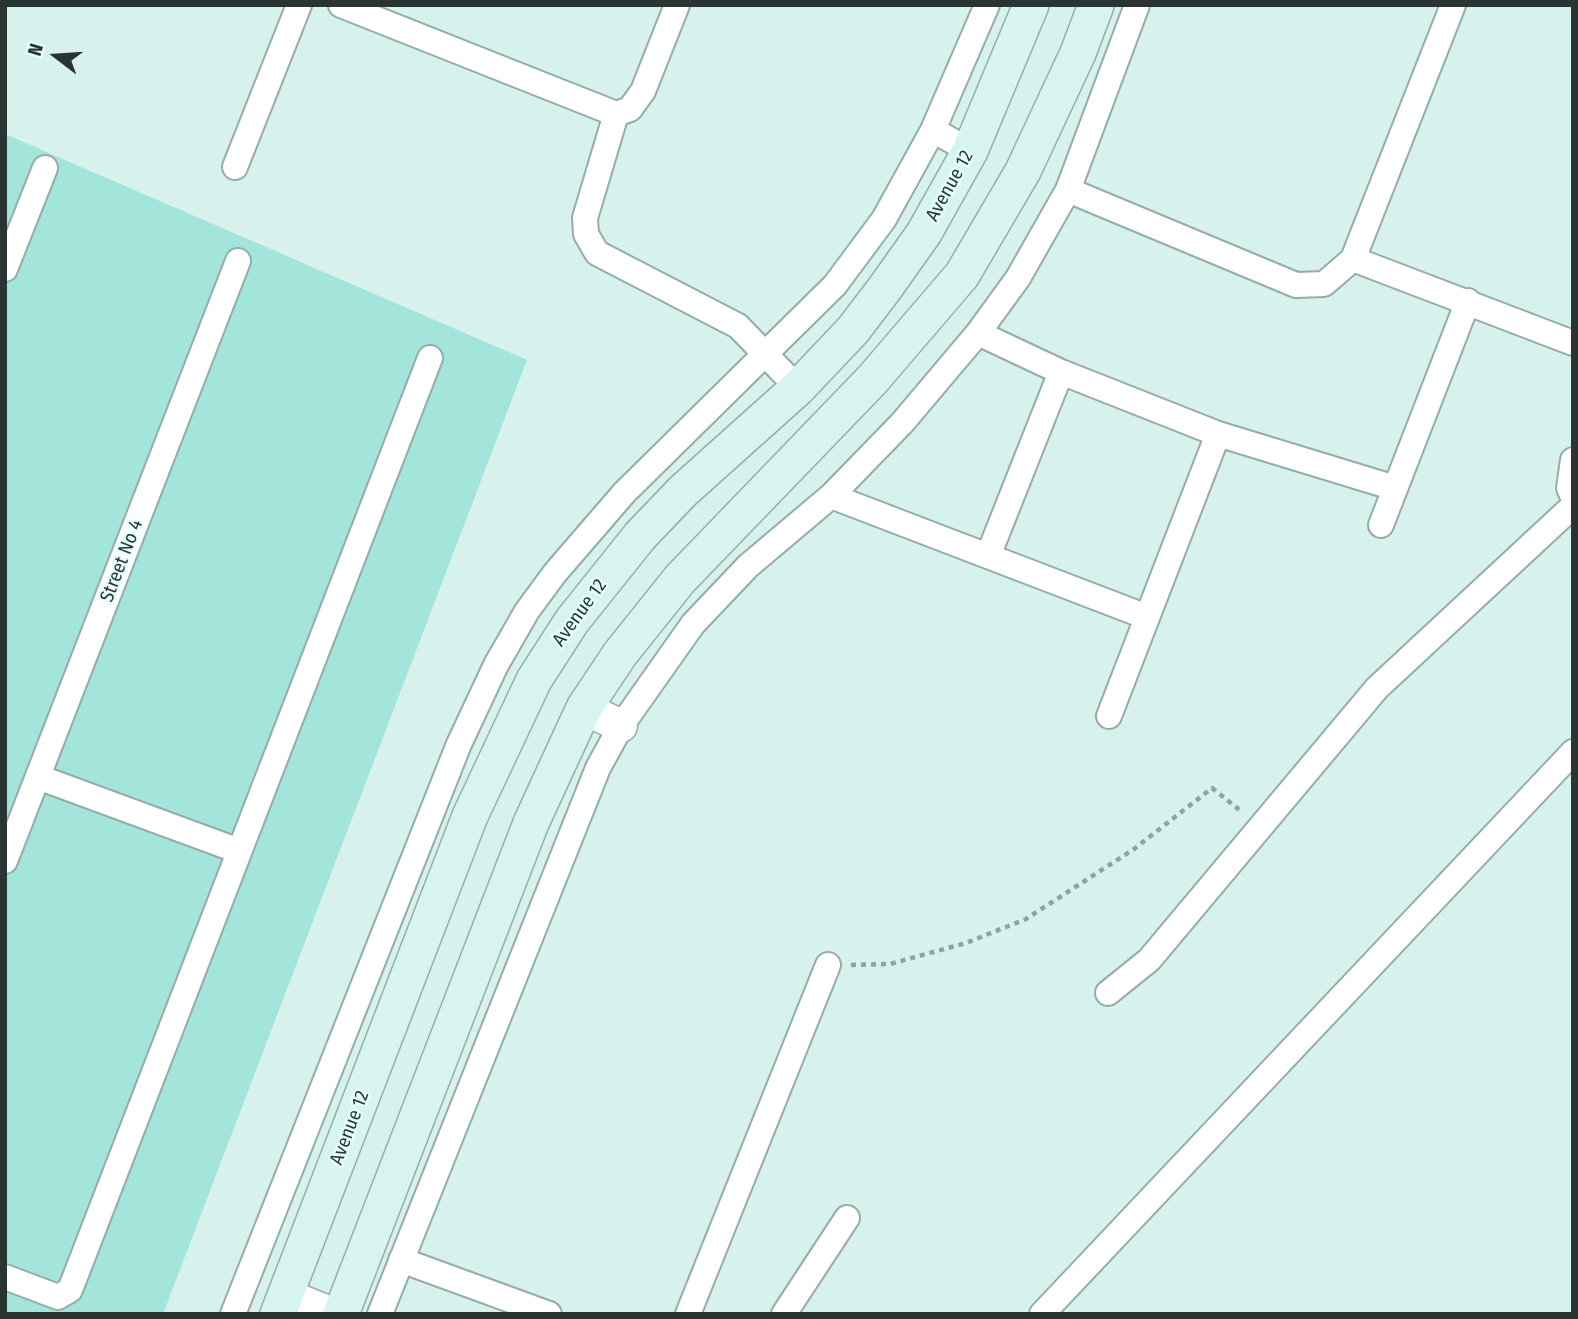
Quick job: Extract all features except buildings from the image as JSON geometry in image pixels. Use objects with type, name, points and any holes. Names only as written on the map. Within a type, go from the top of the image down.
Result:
[{"type":"main road","name":"Avenue 12","points":[[282,1304],[470,816],[534,680],[572,621],[640,536],[683,491],[798,388],[853,330],[885,288],[924,233],[970,151],[1031,5]]},
{"type":"main road","points":[[341,1314],[531,823],[584,708],[620,654],[680,579],[872,380],[962,275],[1023,171],[1078,53],[1096,5]]},
{"type":"street","points":[[235,167],[299,5]]},
{"type":"street","points":[[341,5],[616,114],[630,109],[643,91],[677,5]]},
{"type":"street","points":[[233,1314],[459,744],[496,665],[527,611],[555,573],[624,493],[835,285],[884,219],[933,130],[988,5]]},
{"type":"street","points":[[380,1314],[598,768],[621,726],[693,624],[748,566],[831,496],[902,423],[978,333],[1018,278],[1068,190],[1137,5]]},
{"type":"street","points":[[1068,190],[1296,285],[1324,284],[1353,259],[1453,5]]},
{"type":"street","points":[[1078,53],[1112,68]]},
{"type":"street","points":[[616,114],[585,218],[586,234],[597,253],[738,326],[798,388]]},
{"type":"street","points":[[933,130],[970,151]]},
{"type":"street","points":[[5,269],[45,168]]},
{"type":"street","points":[[1353,259],[1573,343]]},
{"type":"street","name":"Street No 4","points":[[5,861],[238,261]]},
{"type":"street","points":[[1381,525],[1468,301]]},
{"type":"street","points":[[978,333],[1061,372],[1218,434],[1395,488]]},
{"type":"street","points":[[5,1278],[58,1297],[70,1290],[430,358]]},
{"type":"street","points":[[988,556],[1061,372]]},
{"type":"street","points":[[1109,716],[1218,434]]},
{"type":"street","points":[[1573,460],[1569,488],[1573,497]]},
{"type":"street","points":[[831,496],[1147,617]]},
{"type":"street","points":[[1108,993],[1149,960],[1377,688],[1573,506]]},
{"type":"street","points":[[584,708],[621,726]]},
{"type":"street","points":[[1042,1314],[1573,752]]},
{"type":"street","points":[[38,777],[239,851]]},
{"type":"street","points":[[688,1314],[828,965]]},
{"type":"street","points":[[784,1314],[847,1218]]},
{"type":"street","points":[[401,1260],[549,1314]]},
{"type":"street","points":[[282,1304],[333,1314]]},
{"type":"path","points":[[828,965],[890,964],[966,943],[1026,919],[1134,849],[1212,789],[1261,827]]},
{"type":"shaded area","points":[[5,134],[527,360],[163,1314],[5,1314]]}]
